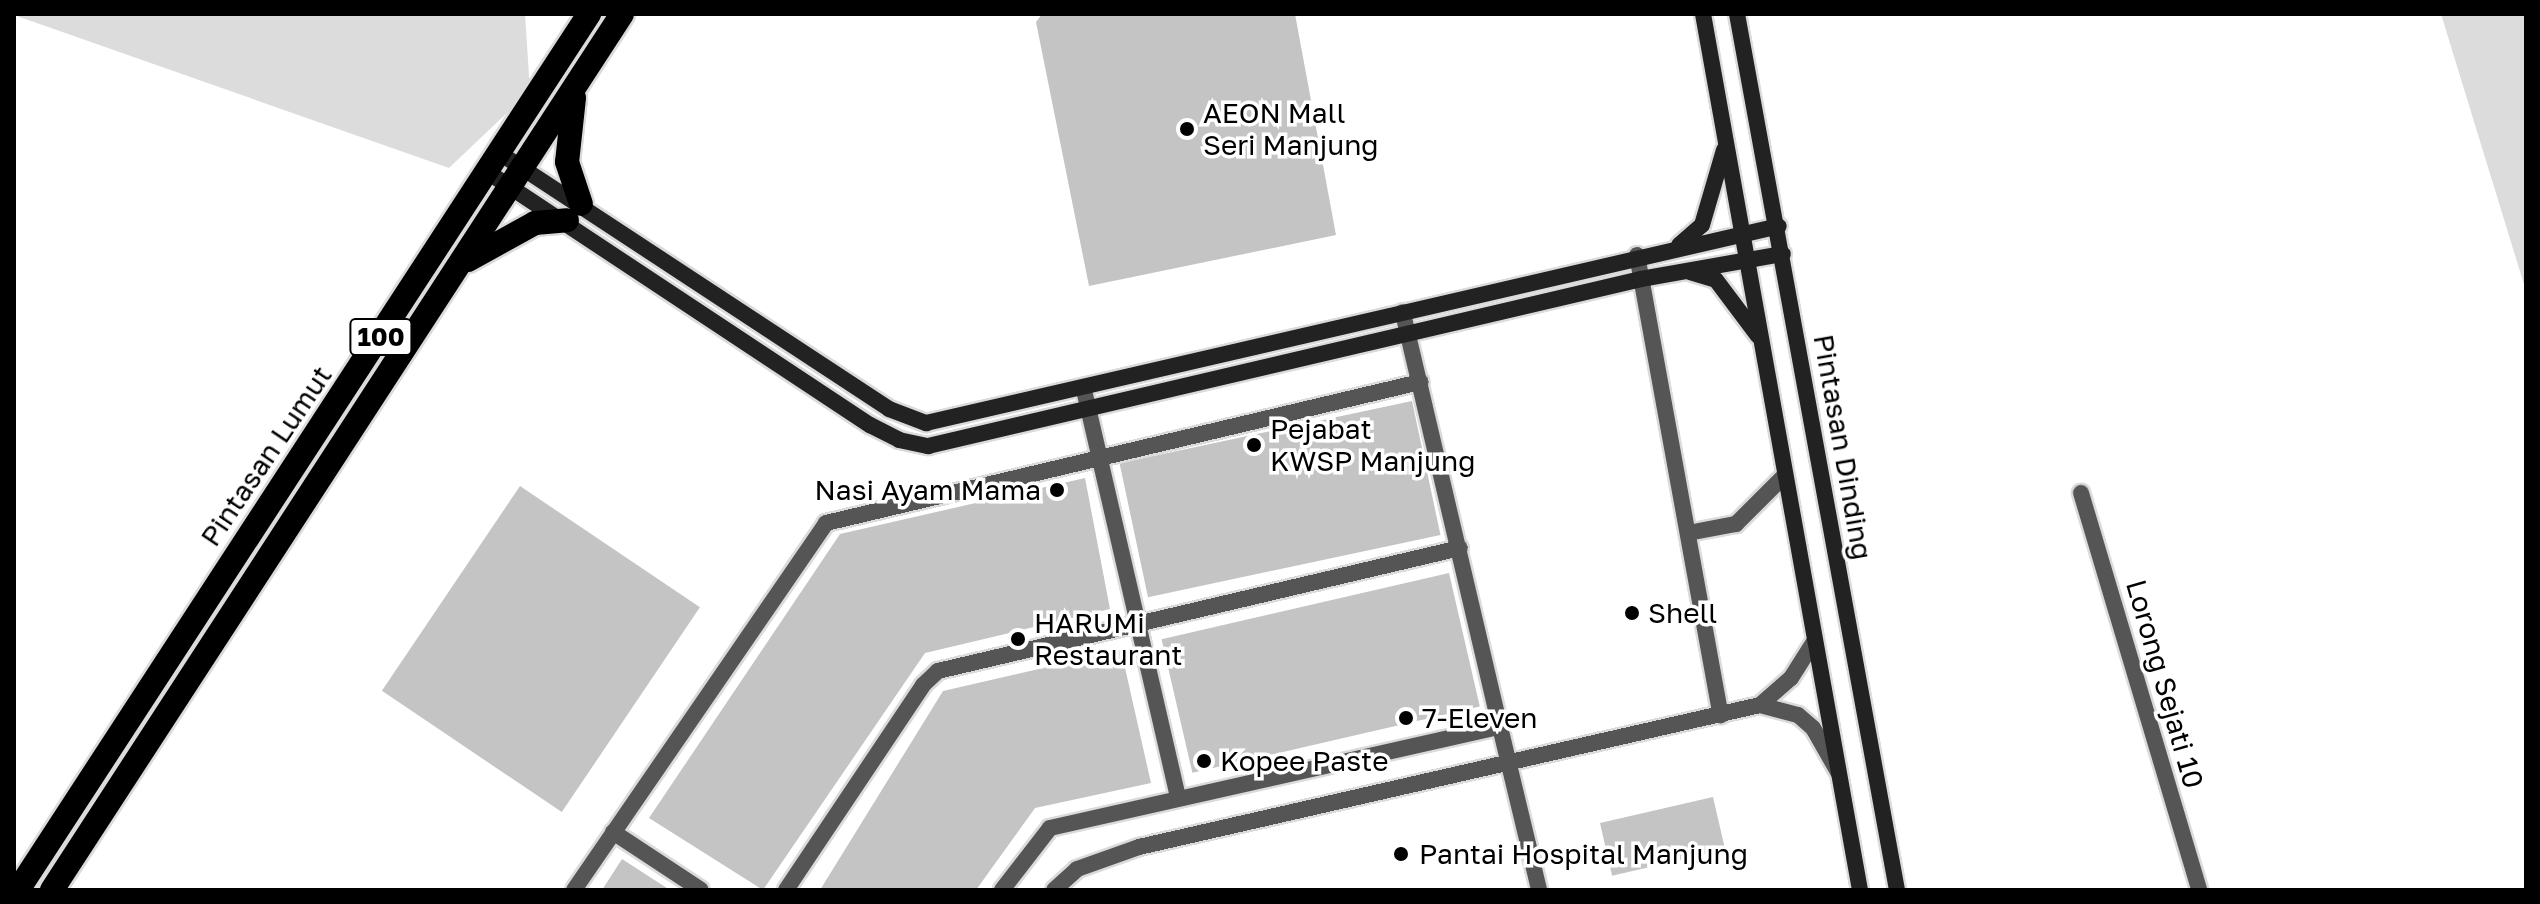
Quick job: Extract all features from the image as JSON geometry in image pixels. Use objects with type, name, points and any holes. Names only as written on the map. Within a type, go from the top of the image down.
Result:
[{"type":"highway","name":"Pintasan Lumut","points":[[18,890],[495,163],[589,14]]},
{"type":"highway","name":"Pintasan Lumut","points":[[52,890],[622,14]]},
{"type":"highway","points":[[456,268],[518,230],[574,212],[567,162],[575,88]]},
{"type":"street","points":[[1703,14],[1860,890]]},
{"type":"street","name":"Pintasan Dinding","points":[[1737,14],[1779,226],[1897,890]]},
{"type":"street","points":[[1674,248],[1702,225],[1713,201],[1725,144]]},
{"type":"street","points":[[495,163],[914,422],[938,423],[1084,390],[1637,255],[1779,226]]},
{"type":"street","points":[[574,212],[899,440],[941,445],[1408,337],[1641,279],[1783,254]]},
{"type":"street","points":[[1637,255],[1721,715]]},
{"type":"street","points":[[1677,271],[1716,280],[1762,340]]},
{"type":"street","points":[[1403,312],[1539,890]]},
{"type":"street","points":[[574,890],[826,523],[1420,382]]},
{"type":"street","points":[[1084,390],[1178,798]]},
{"type":"street","points":[[1688,533],[1736,524],[1785,475]]},
{"type":"street","name":"Lorong Sejati 10","points":[[2081,493],[2199,890]]},
{"type":"street","points":[[786,890],[931,676],[1460,548]]},
{"type":"street","points":[[1054,890],[1077,869],[1139,847],[1760,705],[1780,691],[1815,640]]},
{"type":"street","points":[[1760,705],[1798,715],[1813,728],[1839,774]]},
{"type":"street","points":[[1002,890],[1050,828],[1500,727]]},
{"type":"street","points":[[613,832],[701,890]]},
{"type":"shaded area","points":[[525,14],[530,91],[449,168],[14,15]]},
{"type":"shaded area","points":[[2441,14],[2526,14],[2526,291]]},
{"type":"building","name":"AEON Mall Seri Manjung","points":[[1042,14],[1295,14],[1336,235],[1089,286],[1036,22]]},
{"type":"building","points":[[1412,401],[1440,535],[1148,597],[1120,463]]},
{"type":"building","points":[[1085,478],[1110,609],[925,653],[763,890],[649,818],[840,534]]},
{"type":"building","points":[[520,486],[700,607],[562,812],[382,691]]},
{"type":"building","points":[[1449,573],[1480,706],[1192,773],[1162,639]]},
{"type":"building","points":[[1121,650],[1151,783],[1035,808],[976,890],[820,890],[943,691]]},
{"type":"building","points":[[1713,797],[1725,850],[1612,876],[1600,823]]},
{"type":"building","points":[[622,859],[670,890],[602,890]]},
{"type":"place","name":"AEON Mall Seri Manjung","points":[[1187,129]]},
{"type":"place","name":"Pejabat KWSP Manjung","points":[[1254,445]]},
{"type":"place","name":"Nasi Ayam Mama","points":[[1057,490]]},
{"type":"place","name":"Shell","points":[[1632,613]]},
{"type":"place","name":"HARUMi Restaurant","points":[[1018,639]]},
{"type":"place","name":"7-Eleven","points":[[1406,718]]},
{"type":"place","name":"Kopee Paste","points":[[1204,761]]},
{"type":"place","name":"Pantai Hospital Manjung","points":[[1401,854]]}]
